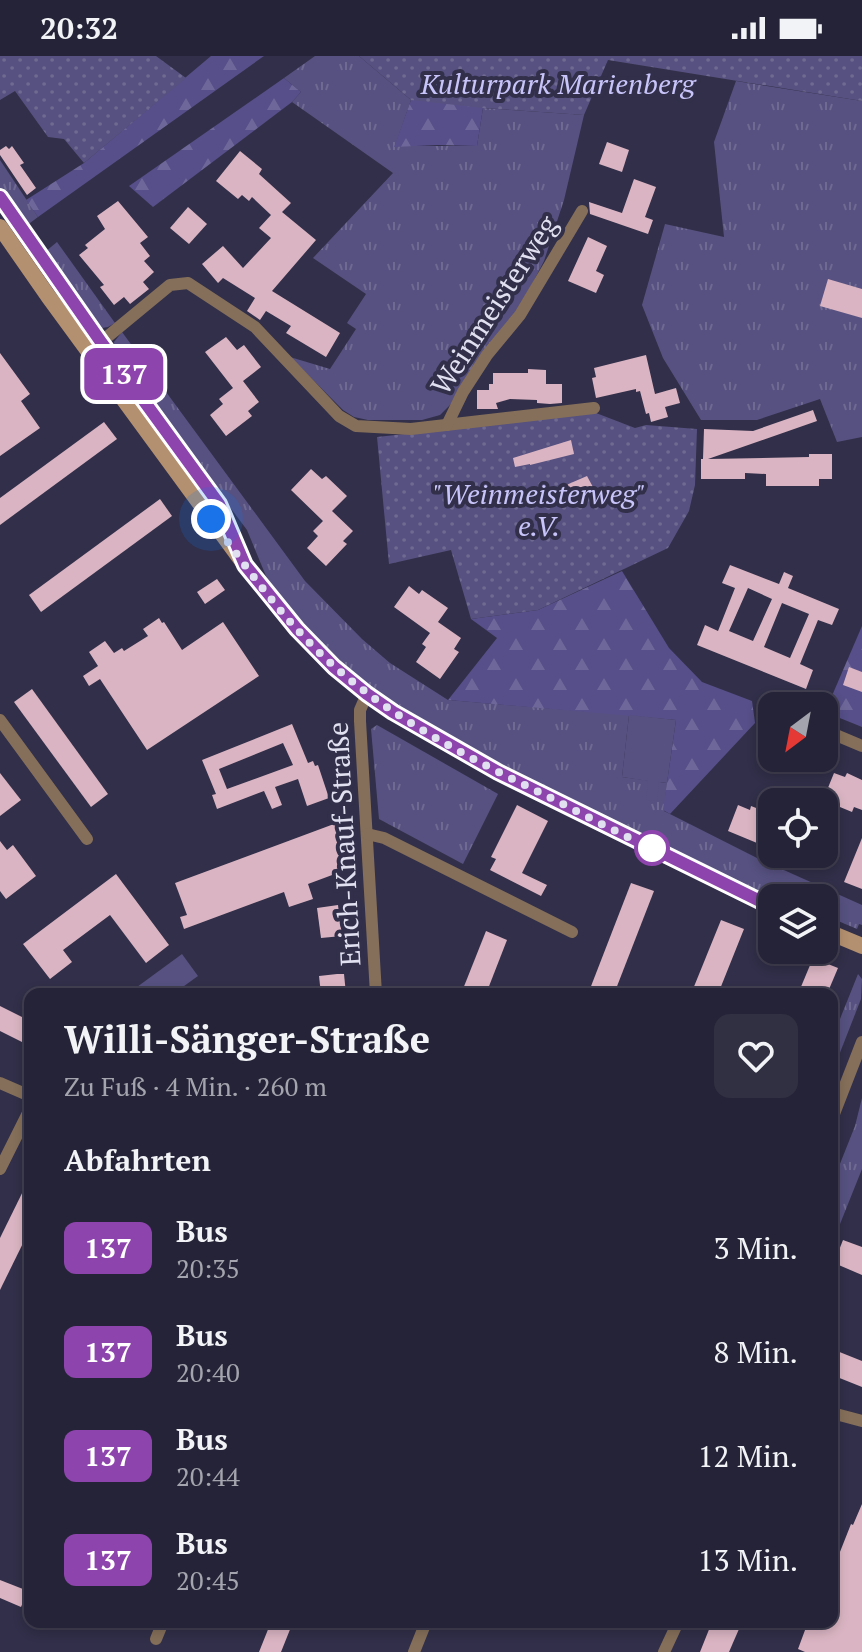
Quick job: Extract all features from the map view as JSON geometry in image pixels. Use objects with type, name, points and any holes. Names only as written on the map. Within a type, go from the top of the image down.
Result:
[{"type":"main road","points":[[0,197],[219,504],[245,565]]},
{"type":"main road","points":[[0,227],[245,565],[297,629],[334,667],[367,694],[418,727],[498,772],[758,900]]},
{"type":"main road","points":[[838,936],[862,946]]},
{"type":"street","name":"Weinmeisterweg","points":[[447,425],[463,392],[520,315],[582,211]]},
{"type":"street","name":"Weinmeisterweg","points":[[101,342],[170,285],[188,283],[255,327],[339,416],[356,426],[411,429],[594,408]]},
{"type":"street","name":"Erich-Knauf-Straße","points":[[367,694],[360,710],[360,721],[376,988]]},
{"type":"street","points":[[0,720],[87,839]]},
{"type":"street","points":[[838,736],[862,746]]},
{"type":"street","points":[[367,834],[384,838],[572,932]]},
{"type":"street","points":[[838,1108],[856,1074],[862,1042]]},
{"type":"street","points":[[0,1083],[24,1093]]},
{"type":"street","points":[[0,1169],[24,1121]]},
{"type":"street","points":[[838,1415],[862,1421]]},
{"type":"street","points":[[156,1639],[161,1628]]},
{"type":"street","points":[[414,1652],[424,1628]]},
{"type":"street","points":[[664,1652],[675,1628]]},
{"type":"green space","points":[[0,56],[156,56],[186,78],[84,163],[64,139],[48,137],[15,91],[0,100]]},
{"type":"green space","points":[[211,56],[264,56],[38,217],[26,200],[84,163]]},
{"type":"green space","points":[[315,56],[359,56],[411,100],[395,146],[477,146],[483,108],[584,115],[564,200],[544,261],[518,311],[454,401],[440,415],[422,420],[354,417],[343,410],[290,357],[330,369],[356,329],[347,323],[366,294],[313,258],[393,173],[292,102],[301,92],[284,78]]},
{"type":"green space","name":"Kulturpark Marienberg","points":[[359,56],[862,56],[862,101],[608,60],[584,115],[483,108],[411,100]]},
{"type":"green space","points":[[415,71],[484,79],[477,146],[394,147],[411,100]]},
{"type":"green space","points":[[284,78],[301,92],[292,102],[153,207],[129,186]]},
{"type":"green space","points":[[736,81],[862,101],[862,437],[837,442],[820,399],[757,420],[701,420],[663,358],[642,305],[665,224],[724,237],[714,142]]},
{"type":"green space","points":[[0,160],[38,217],[26,226],[0,188]]},
{"type":"green space","points":[[57,242],[115,323],[102,328],[96,324],[45,252]]},
{"type":"green space","points":[[122,332],[305,581],[390,663],[448,700],[629,715],[622,777],[667,783],[664,811],[758,858],[758,868],[779,868],[815,884],[758,884],[758,891],[725,876],[532,781],[451,737],[400,708],[352,673],[320,645],[266,576],[247,530],[115,353],[114,342]]},
{"type":"green space","name":"\"Weinmeisterweg\" e.V.","points":[[596,413],[635,428],[646,425],[697,429],[695,485],[689,511],[668,548],[538,610],[471,619],[451,550],[389,564],[377,437]]},
{"type":"green space","points":[[622,571],[669,648],[702,682],[752,701],[755,723],[670,814],[663,810],[676,720],[448,700],[497,638],[471,619],[538,610]]},
{"type":"green space","points":[[862,626],[862,727],[838,717],[838,692],[834,692]]},
{"type":"green space","points":[[629,715],[676,720],[667,783],[659,782],[657,801],[646,800],[648,781],[622,777]]},
{"type":"green space","points":[[377,725],[498,794],[463,864],[379,819],[371,729]]},
{"type":"green space","points":[[838,894],[862,905],[862,925],[859,924],[857,929],[838,921]]},
{"type":"green space","points":[[182,954],[198,976],[181,988],[137,987]]},
{"type":"green space","points":[[858,974],[862,979],[861,999],[838,1058],[838,1024]]},
{"type":"green space","points":[[862,1098],[862,1169],[838,1229],[838,1169]]},
{"type":"building","points":[[607,142],[629,150],[622,172],[599,164]]},
{"type":"building","points":[[6,146],[9,149],[12,146],[24,163],[20,165],[36,188],[27,195],[0,155],[0,150]]},
{"type":"building","points":[[240,151],[262,169],[259,174],[291,203],[282,212],[316,240],[272,291],[340,333],[326,357],[286,333],[291,326],[266,311],[260,320],[247,311],[255,298],[223,278],[218,283],[202,264],[223,246],[243,268],[271,238],[259,228],[271,215],[252,197],[249,201],[242,195],[238,199],[216,181]]},
{"type":"building","points":[[634,179],[656,187],[645,217],[653,220],[648,234],[590,214],[589,202],[622,213]]},
{"type":"building","points":[[118,201],[148,237],[140,243],[150,256],[144,261],[154,272],[143,282],[149,289],[130,304],[124,297],[114,305],[100,287],[104,285],[79,255],[88,248],[85,245],[105,229],[97,216]]},
{"type":"building","points":[[188,207],[207,224],[189,244],[170,228]]},
{"type":"building","points":[[588,237],[607,246],[596,271],[604,275],[596,293],[568,281]]},
{"type":"building","points":[[828,279],[862,289],[862,318],[820,306]]},
{"type":"building","points":[[226,337],[237,350],[244,345],[261,367],[243,381],[259,402],[248,411],[252,416],[226,436],[210,415],[223,404],[219,399],[233,388],[205,352]]},
{"type":"building","points":[[0,353],[30,394],[21,401],[40,428],[0,456]]},
{"type":"building","points":[[646,355],[655,394],[676,388],[680,403],[665,407],[668,417],[651,422],[640,391],[636,392],[636,389],[596,398],[592,378],[596,377],[594,368]]},
{"type":"building","points":[[528,369],[546,370],[546,384],[562,384],[562,403],[510,399],[496,403],[498,409],[477,409],[477,390],[489,390],[489,384],[493,384],[493,373],[528,373]]},
{"type":"building","points":[[813,410],[817,421],[708,459],[832,454],[832,479],[819,479],[819,486],[766,486],[766,474],[745,473],[745,479],[701,479],[704,429],[753,431]]},
{"type":"building","points":[[104,422],[117,439],[0,525],[0,498]]},
{"type":"building","points":[[571,440],[574,454],[515,467],[513,458]]},
{"type":"building","points":[[311,469],[322,479],[326,476],[347,496],[332,511],[353,531],[343,541],[347,544],[326,566],[307,548],[318,536],[313,531],[323,521],[291,490]]},
{"type":"building","points":[[587,476],[594,489],[562,502],[557,489]]},
{"type":"building","points":[[160,499],[172,516],[41,612],[29,595]]},
{"type":"building","points":[[730,565],[779,584],[784,572],[793,576],[788,588],[839,609],[832,625],[818,620],[800,664],[813,670],[806,689],[697,645],[705,625],[718,631],[735,588],[722,583]],"holes":[[[748,588],[772,599],[753,641],[729,631]],[[782,603],[809,614],[790,658],[764,647]]]},
{"type":"building","points":[[217,579],[225,590],[205,604],[197,592]]},
{"type":"building","points":[[409,586],[419,594],[422,590],[448,608],[438,622],[461,638],[454,649],[459,652],[440,679],[416,662],[426,647],[422,644],[430,633],[394,607]]},
{"type":"building","points":[[159,618],[182,650],[223,622],[259,676],[147,750],[100,679],[89,686],[83,676],[98,666],[89,652],[105,641],[114,653],[122,648],[124,651],[148,636],[143,629]]},
{"type":"building","points":[[849,667],[862,672],[862,692],[843,685]]},
{"type":"building","points":[[32,689],[108,794],[91,807],[14,702]]},
{"type":"building","points":[[292,724],[308,763],[313,761],[315,766],[318,765],[329,798],[307,806],[298,779],[275,787],[282,805],[272,809],[264,791],[217,809],[212,795],[216,794],[202,760]],"holes":[[[283,743],[293,765],[227,789],[219,769]]]},
{"type":"building","points":[[0,773],[21,800],[0,816]]},
{"type":"building","points":[[834,773],[845,777],[847,773],[862,780],[862,810],[854,807],[852,812],[838,806],[838,788],[828,788]]},
{"type":"building","points":[[517,805],[548,821],[522,873],[547,885],[541,896],[490,870],[496,859],[491,857]]},
{"type":"building","points":[[738,805],[750,810],[751,806],[758,809],[757,843],[728,831]]},
{"type":"building","points":[[342,821],[347,834],[340,837],[351,868],[308,884],[313,899],[289,907],[284,892],[184,929],[180,917],[187,915],[175,883]]},
{"type":"building","points":[[862,838],[862,889],[844,882]]},
{"type":"building","points":[[0,841],[7,850],[13,845],[36,876],[6,899],[0,891]]},
{"type":"building","points":[[116,874],[169,945],[146,963],[110,915],[63,950],[72,962],[50,979],[23,944]]},
{"type":"building","points":[[631,883],[654,891],[616,988],[590,988]]},
{"type":"building","points":[[338,905],[342,936],[321,938],[317,908]]},
{"type":"building","points":[[721,920],[744,929],[720,988],[693,988]]},
{"type":"building","points":[[486,931],[507,940],[488,988],[463,988]]},
{"type":"building","points":[[810,964],[828,964],[838,968],[830,988],[800,988]]},
{"type":"building","points":[[344,974],[345,988],[320,988],[319,976]]},
{"type":"building","points":[[0,1006],[24,1018],[24,1043],[0,1031]]},
{"type":"building","points":[[24,1189],[24,1241],[0,1290],[0,1238]]},
{"type":"building","points":[[843,1240],[862,1247],[862,1275],[838,1265]]},
{"type":"building","points":[[838,1351],[862,1361],[862,1387],[838,1377]]},
{"type":"building","points":[[862,1504],[862,1652],[805,1652],[798,1649],[806,1628],[838,1628],[838,1557]]},
{"type":"building","points":[[0,1580],[24,1589],[21,1607],[0,1598]]},
{"type":"building","points":[[269,1628],[291,1628],[281,1652],[259,1652]]},
{"type":"building","points":[[710,1628],[739,1628],[729,1652],[700,1652]]},
{"type":"bus line","name":"137","points":[[0,197],[219,504],[245,565],[297,629],[334,667],[393,712],[498,772],[758,900]]},
{"type":"route","points":[[211,519],[297,629],[334,667],[367,694],[498,772],[652,848]]}]
